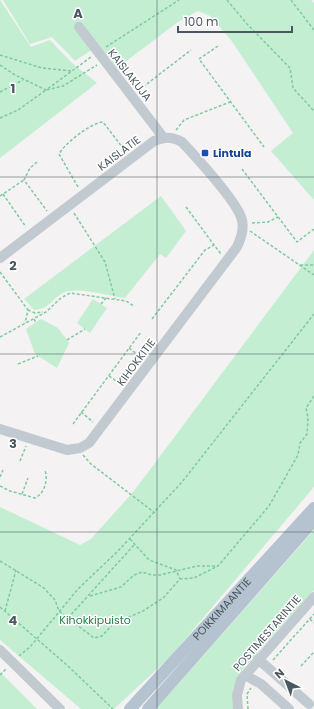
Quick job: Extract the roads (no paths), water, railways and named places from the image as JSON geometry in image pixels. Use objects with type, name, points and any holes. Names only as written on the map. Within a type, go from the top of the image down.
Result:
[{"type":"main road","name":"POIKKIMAANTIE","points":[[130,709],[314,508]]},
{"type":"main road","name":"POIKKIMAANTIE","points":[[148,709],[314,520]]},
{"type":"street","name":"KAISLAKUJA","points":[[79,27],[163,137]]},
{"type":"street","name":"KIHOKKITIE","points":[[0,430],[67,450],[80,448],[88,443],[237,247],[246,227],[240,214],[211,175],[182,142],[174,138],[163,137]]},
{"type":"street","name":"KAISLATIE","points":[[0,258],[154,141],[163,137]]},
{"type":"street","name":"POSTIMESTARINTIE","points":[[238,709],[237,695],[241,680],[258,659],[310,612],[314,597]]},
{"type":"street","points":[[0,650],[60,709]]},
{"type":"street","points":[[258,659],[308,704]]},
{"type":"street","points":[[245,675],[255,681],[289,709]]},
{"type":"place","name":"Lintula","points":[[205,153]]},
{"type":"park label","name":"Kihokkipuisto","points":[[95,620]]}]
